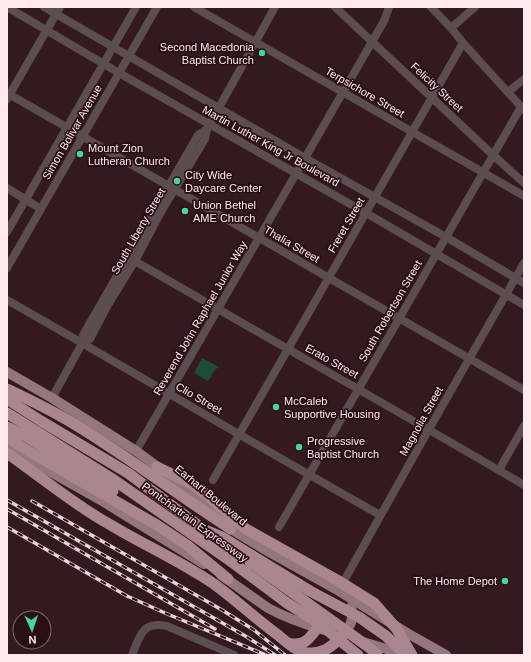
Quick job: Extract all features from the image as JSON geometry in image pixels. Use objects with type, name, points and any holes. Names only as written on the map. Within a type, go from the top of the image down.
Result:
[{"type":"highway","points":[[7,389],[54,411],[154,471],[183,497],[231,529]]},
{"type":"highway","name":"Pontchartrain Expressway","points":[[7,399],[128,473],[204,530],[370,648],[377,655]]},
{"type":"highway","name":"Pontchartrain Expressway","points":[[7,413],[114,480],[232,562],[287,603],[317,622],[358,655]]},
{"type":"highway","points":[[7,427],[27,437],[131,502],[232,562]]},
{"type":"highway","points":[[7,437],[25,449],[157,525],[187,545],[228,579]]},
{"type":"highway","points":[[7,453],[74,502],[108,524],[189,568],[214,584],[284,640],[302,652],[309,653],[325,651],[342,636]]},
{"type":"highway","points":[[154,471],[192,484],[206,494],[246,529],[337,580],[374,603],[396,628],[412,655]]},
{"type":"highway","points":[[204,530],[222,537],[310,591],[359,617],[386,636],[407,655]]},
{"type":"highway","points":[[284,640],[292,644],[301,643],[308,640],[317,628]]},
{"type":"main road","name":"Earhart Boulevard","points":[[7,372],[52,398],[136,451],[154,471]]},
{"type":"main road","points":[[7,446],[104,502],[228,579],[268,608],[287,618],[407,655]]},
{"type":"main road","name":"Earhart Boulevard","points":[[231,529],[446,655]]},
{"type":"main road","points":[[276,612],[288,612],[297,605],[303,593],[304,586],[302,571]]},
{"type":"main road","points":[[317,628],[342,593],[351,608],[352,616],[352,622],[342,636]]},
{"type":"street","name":"Martin Luther King Jr Boulevard","points":[[7,7],[208,126],[296,173],[524,304]]},
{"type":"street","name":"Martin Luther King Jr Boulevard","points":[[44,7],[58,10],[129,56],[524,283]]},
{"type":"street","name":"Simon Bolivar Avenue","points":[[7,232],[136,7]]},
{"type":"street","name":"Simon Bolivar Avenue","points":[[7,268],[157,7]]},
{"type":"street","name":"Terpsichore Street","points":[[194,7],[524,196]]},
{"type":"street","name":"South Liberty Street","points":[[52,398],[83,342],[90,339],[132,259],[172,188],[205,139],[208,126],[276,7]]},
{"type":"street","name":"Felicity Street","points":[[335,7],[524,183]]},
{"type":"street","name":"Reverend John Raphael Junior Way","points":[[136,451],[343,92],[386,16],[389,7]]},
{"type":"street","points":[[431,7],[522,109]]},
{"type":"street","points":[[451,28],[475,7]]},
{"type":"street","points":[[8,96],[58,10]]},
{"type":"street","name":"Freret Street","points":[[213,480],[463,44]]},
{"type":"street","points":[[508,92],[524,79]]},
{"type":"street","name":"Thalia Street","points":[[8,96],[67,128],[524,390]]},
{"type":"street","name":"South Robertson Street","points":[[279,527],[483,172],[522,109]]},
{"type":"street","points":[[7,188],[41,209]]},
{"type":"street","name":"Erato Street","points":[[132,259],[524,484]]},
{"type":"street","name":"Magnolia Street","points":[[342,593],[380,515],[524,263]]},
{"type":"street","name":"Clio Street","points":[[7,300],[83,342],[169,394],[380,515]]},
{"type":"street","points":[[499,470],[524,426]]},
{"type":"street","points":[[132,655],[141,633],[149,626],[160,625],[166,626],[234,655]]},
{"type":"green space","points":[[202,358],[219,367],[208,381],[194,373]]},
{"type":"railway","points":[[7,500],[247,637],[275,655]]},
{"type":"railway","points":[[32,501],[222,610],[254,630],[285,655]]},
{"type":"railway","points":[[7,509],[215,629]]},
{"type":"railway","points":[[7,527],[127,596],[266,655]]},
{"type":"place","name":"Second Macedonia Baptist Church","points":[[262,53]]},
{"type":"place","name":"Mount Zion Lutheran Church","points":[[80,154]]},
{"type":"place","name":"City Wide Daycare Center","points":[[177,181]]},
{"type":"place","name":"Union Bethel AME Church","points":[[185,211]]},
{"type":"place","name":"McCaleb Supportive Housing","points":[[276,407]]},
{"type":"place","name":"Progressive Baptist Church","points":[[299,447]]},
{"type":"place","name":"The Home Depot","points":[[505,581]]}]
